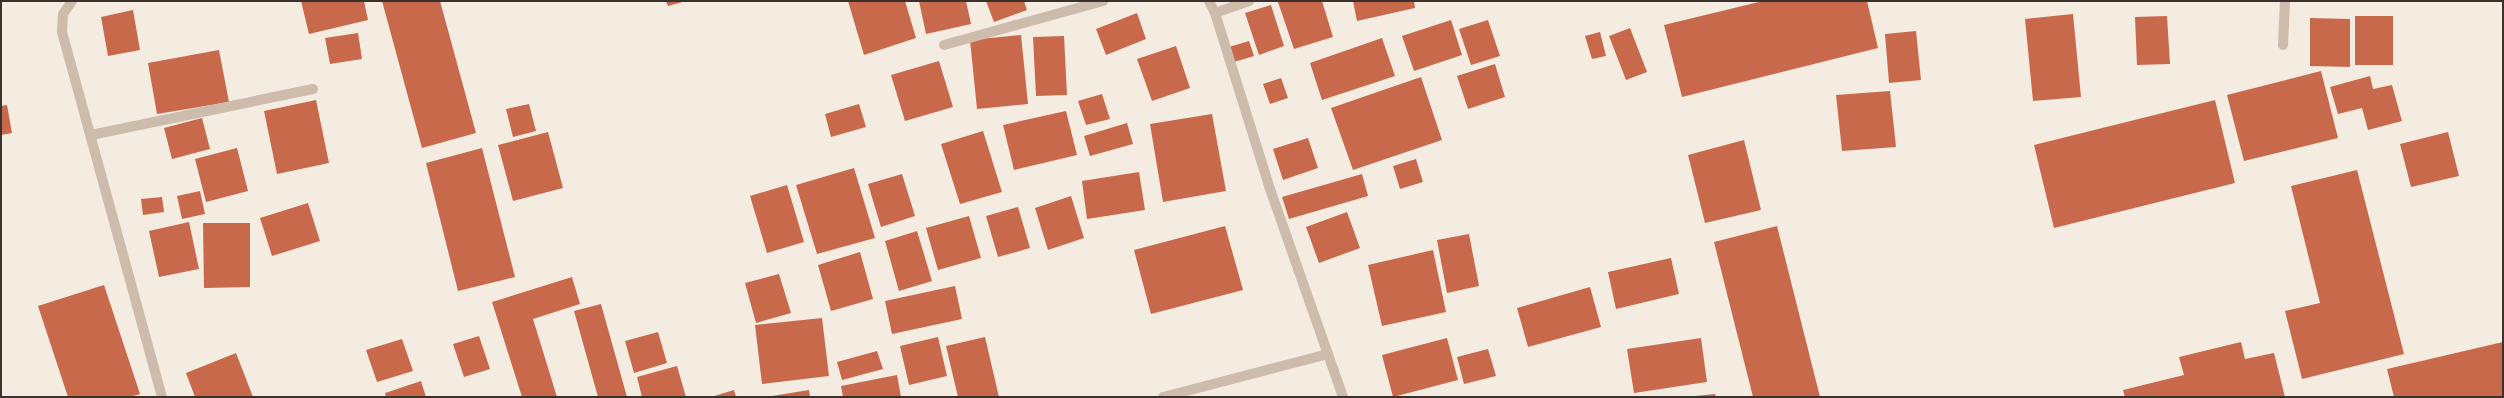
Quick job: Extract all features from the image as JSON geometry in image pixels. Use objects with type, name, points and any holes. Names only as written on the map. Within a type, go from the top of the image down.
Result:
[{"type":"street","points":[[72,1],[63,14],[62,32],[162,397]]},
{"type":"street","points":[[944,45],[1103,1]]},
{"type":"street","points":[[1209,1],[1215,13],[1270,189],[1343,397]]},
{"type":"street","points":[[1215,13],[1249,1]]},
{"type":"street","points":[[2283,45],[2285,1]]},
{"type":"street","points":[[91,135],[313,89]]},
{"type":"street","points":[[1163,397],[1328,354]]},
{"type":"building","points":[[301,1],[364,1],[368,20],[309,34]]},
{"type":"building","points":[[382,1],[440,1],[476,133],[422,148]]},
{"type":"building","points":[[666,1],[686,1],[668,6]]},
{"type":"building","points":[[848,1],[905,1],[916,38],[864,55]]},
{"type":"building","points":[[919,1],[966,1],[971,24],[926,34]]},
{"type":"building","points":[[986,1],[1024,1],[1027,10],[994,22]]},
{"type":"building","points":[[1322,1],[1333,37],[1294,49],[1278,2]]},
{"type":"building","points":[[1353,1],[1414,1],[1415,8],[1357,21]]},
{"type":"building","points":[[1763,1],[1867,1],[1878,48],[1682,97],[1664,25]]},
{"type":"building","points":[[1271,5],[1284,46],[1259,55],[1245,13]]},
{"type":"building","points":[[133,10],[140,50],[108,56],[101,17]]},
{"type":"building","points":[[1137,13],[1146,39],[1106,55],[1096,29]]},
{"type":"building","points":[[2073,14],[2081,97],[2033,101],[2025,19]]},
{"type":"building","points":[[2167,16],[2170,64],[2137,65],[2135,17]]},
{"type":"building","points":[[2355,16],[2393,16],[2393,65],[2355,65]]},
{"type":"building","points":[[2310,18],[2350,19],[2350,67],[2310,66]]},
{"type":"building","points":[[1451,20],[1462,55],[1414,71],[1402,36]]},
{"type":"building","points":[[1488,20],[1500,56],[1471,65],[1459,29]]},
{"type":"building","points":[[1630,28],[1647,72],[1626,80],[1609,36]]},
{"type":"building","points":[[1916,31],[1921,80],[1889,83],[1885,34]]},
{"type":"building","points":[[1600,32],[1606,56],[1592,59],[1585,36]]},
{"type":"building","points":[[358,33],[362,59],[330,64],[325,38]]},
{"type":"building","points":[[1021,35],[1028,104],[977,109],[970,40]]},
{"type":"building","points":[[1064,36],[1067,95],[1036,96],[1033,37]]},
{"type":"building","points":[[1382,38],[1395,76],[1322,100],[1310,63]]},
{"type":"building","points":[[1249,41],[1254,56],[1234,62],[1229,47]]},
{"type":"building","points":[[1176,46],[1190,88],[1152,101],[1137,59]]},
{"type":"building","points":[[219,50],[229,102],[157,114],[148,63]]},
{"type":"building","points":[[939,61],[953,107],[905,121],[891,75]]},
{"type":"building","points":[[1495,64],[1505,97],[1468,109],[1457,76]]},
{"type":"building","points":[[2321,71],[2338,138],[2244,161],[2227,95]]},
{"type":"building","points":[[2370,76],[2373,89],[2392,85],[2402,121],[2368,130],[2362,108],[2338,114],[2330,87]]},
{"type":"building","points":[[1421,77],[1442,140],[1353,170],[1331,108]]},
{"type":"building","points":[[1281,78],[1288,98],[1270,104],[1263,84]]},
{"type":"building","points":[[1890,91],[1896,147],[1842,151],[1836,95]]},
{"type":"building","points":[[1102,94],[1110,119],[1086,125],[1078,101]]},
{"type":"building","points":[[316,100],[329,163],[277,174],[264,111]]},
{"type":"building","points":[[2215,100],[2235,183],[2054,228],[2034,145]]},
{"type":"building","points":[[529,104],[536,131],[513,137],[506,109]]},
{"type":"building","points":[[859,104],[866,127],[831,137],[825,114]]},
{"type":"building","points":[[7,105],[12,133],[1,135],[1,106]]},
{"type":"building","points":[[1066,111],[1077,155],[1014,170],[1003,125]]},
{"type":"building","points":[[1212,114],[1226,191],[1163,202],[1150,124]]},
{"type":"building","points":[[202,118],[210,149],[172,159],[164,128]]},
{"type":"building","points":[[1127,123],[1133,144],[1090,156],[1084,136]]},
{"type":"building","points":[[983,131],[1002,192],[960,204],[941,144]]},
{"type":"building","points":[[548,132],[563,188],[513,201],[498,145]]},
{"type":"building","points":[[2448,132],[2459,176],[2411,187],[2400,144]]},
{"type":"building","points":[[1308,138],[1318,168],[1283,180],[1273,149]]},
{"type":"building","points":[[1744,140],[1761,210],[1705,223],[1688,155]]},
{"type":"building","points":[[237,148],[248,191],[206,202],[195,159]]},
{"type":"building","points":[[482,148],[515,277],[458,291],[426,163]]},
{"type":"building","points":[[1416,159],[1423,182],[1400,189],[1393,166]]},
{"type":"building","points":[[854,168],[875,238],[817,254],[796,185]]},
{"type":"building","points":[[2357,170],[2404,354],[2302,379],[2285,311],[2320,303],[2291,186]]},
{"type":"building","points":[[1139,172],[1145,210],[1087,219],[1082,181]]},
{"type":"building","points":[[902,174],[915,216],[881,227],[868,184]]},
{"type":"building","points":[[1362,174],[1368,196],[1289,219],[1282,197]]},
{"type":"building","points":[[787,185],[804,242],[767,253],[750,196]]},
{"type":"building","points":[[200,191],[205,214],[182,219],[177,196]]},
{"type":"building","points":[[1071,196],[1084,238],[1048,250],[1035,208]]},
{"type":"building","points":[[162,197],[164,212],[143,215],[141,199]]},
{"type":"building","points":[[308,203],[320,241],[272,256],[260,218]]},
{"type":"building","points":[[1018,207],[1030,248],[998,257],[986,216]]},
{"type":"building","points":[[1347,212],[1360,248],[1319,263],[1306,227]]},
{"type":"building","points":[[969,216],[981,258],[938,270],[926,228]]},
{"type":"building","points":[[189,222],[199,269],[159,277],[149,231]]},
{"type":"building","points":[[203,223],[250,223],[250,287],[204,288]]},
{"type":"building","points":[[1225,226],[1243,290],[1151,314],[1134,250]]},
{"type":"building","points":[[1777,226],[1820,397],[1753,397],[1714,242]]},
{"type":"building","points":[[917,231],[932,281],[899,291],[885,241]]},
{"type":"building","points":[[1469,234],[1479,286],[1447,293],[1437,240]]},
{"type":"building","points":[[1433,250],[1446,312],[1382,326],[1368,265]]},
{"type":"building","points":[[860,252],[873,299],[831,311],[818,265]]},
{"type":"building","points":[[1671,258],[1679,294],[1616,309],[1608,272]]},
{"type":"building","points":[[779,274],[791,313],[756,323],[745,283]]},
{"type":"building","points":[[572,277],[580,304],[533,319],[557,397],[522,397],[492,302]]},
{"type":"building","points":[[104,285],[140,394],[130,397],[68,397],[38,306]]},
{"type":"building","points":[[955,286],[962,319],[892,334],[885,301]]},
{"type":"building","points":[[1590,287],[1601,327],[1528,347],[1517,308]]},
{"type":"building","points":[[601,304],[627,397],[598,397],[574,311]]},
{"type":"building","points":[[822,318],[829,376],[762,384],[755,325]]},
{"type":"building","points":[[658,332],[667,363],[634,373],[625,341]]},
{"type":"building","points":[[479,336],[490,369],[464,377],[453,344]]},
{"type":"building","points":[[938,337],[947,376],[909,385],[900,346]]},
{"type":"building","points":[[985,337],[999,397],[958,397],[946,346]]},
{"type":"building","points":[[1447,338],[1458,380],[1393,397],[1382,355]]},
{"type":"building","points":[[1701,338],[1707,382],[1634,393],[1627,349]]},
{"type":"building","points":[[402,339],[413,371],[377,382],[366,350]]},
{"type":"building","points":[[2241,342],[2245,359],[2274,353],[2285,397],[2125,397],[2123,390],[2184,375],[2179,357]]},
{"type":"building","points":[[2503,342],[2503,397],[2394,397],[2387,369]]},
{"type":"building","points":[[1488,349],[1496,376],[1464,384],[1457,357]]},
{"type":"building","points":[[877,351],[883,369],[842,380],[837,362]]},
{"type":"building","points":[[236,353],[253,397],[195,397],[186,373]]},
{"type":"building","points":[[677,366],[686,397],[642,397],[637,377]]},
{"type":"building","points":[[897,375],[901,397],[843,397],[841,386]]},
{"type":"building","points":[[421,381],[426,397],[386,397],[385,393]]},
{"type":"building","points":[[734,390],[736,397],[711,397]]},
{"type":"building","points":[[809,390],[810,397],[772,397],[772,396]]},
{"type":"building","points":[[1715,394],[1716,397],[1695,397],[1695,396]]}]
